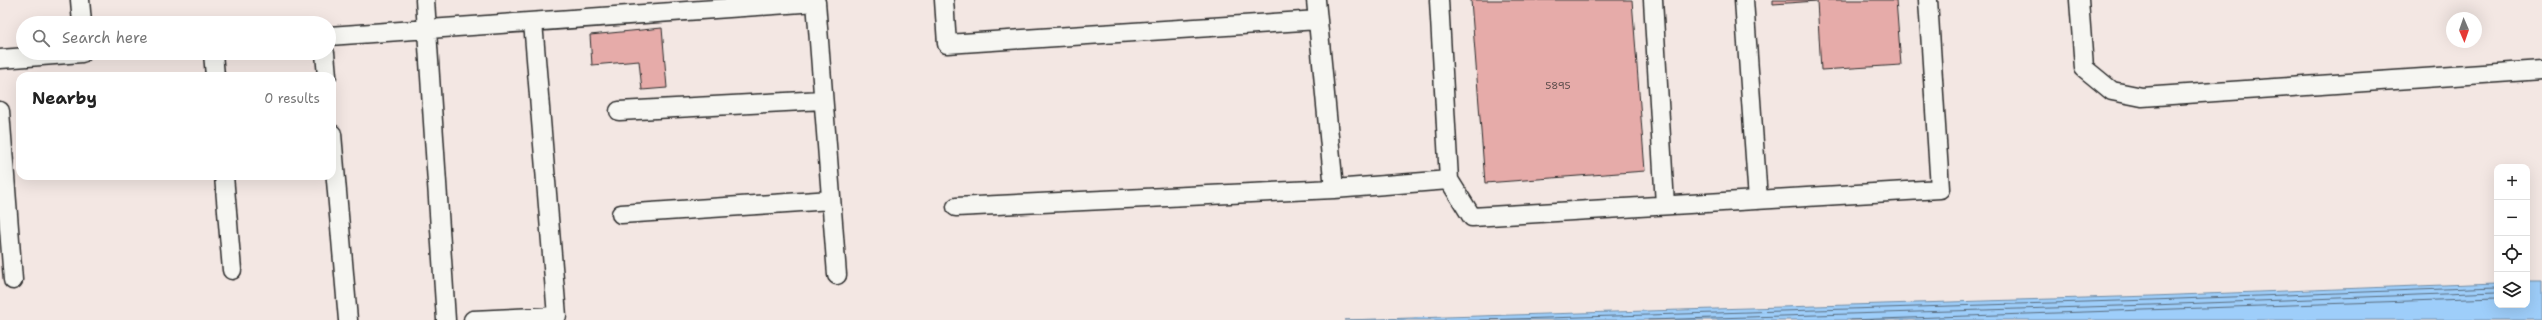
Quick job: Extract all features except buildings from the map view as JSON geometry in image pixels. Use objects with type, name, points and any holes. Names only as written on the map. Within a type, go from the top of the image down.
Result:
[{"type":"lane","points":[[80,0],[81,16]]},
{"type":"lane","points":[[425,0],[446,320]]},
{"type":"lane","points":[[944,0],[947,44],[1318,20]]},
{"type":"lane","points":[[1316,0],[1334,189]]},
{"type":"lane","points":[[1439,0],[1449,180],[1472,217],[1940,189],[1928,0]]},
{"type":"lane","points":[[1653,0],[1665,205]]},
{"type":"lane","points":[[1744,0],[1758,200]]},
{"type":"lane","points":[[2080,0],[2084,68],[2112,91],[2142,97],[2542,70]]},
{"type":"lane","points":[[336,35],[816,2],[837,275]]},
{"type":"lane","points":[[473,320],[557,316],[533,22]]},
{"type":"lane","points":[[0,59],[16,58]]},
{"type":"lane","points":[[214,60],[215,72]]},
{"type":"lane","points":[[326,60],[327,72]]},
{"type":"lane","points":[[619,111],[823,100]]},
{"type":"lane","points":[[0,111],[13,280]]},
{"type":"lane","points":[[224,180],[232,270]]},
{"type":"lane","points":[[336,180],[348,320]]},
{"type":"lane","points":[[956,207],[1334,189],[1449,180]]},
{"type":"lane","points":[[621,214],[831,200]]},
{"type":"water","points":[[2530,281],[2542,281],[2542,320],[1345,320],[2152,296],[2494,283],[2494,308],[2530,308]]}]
